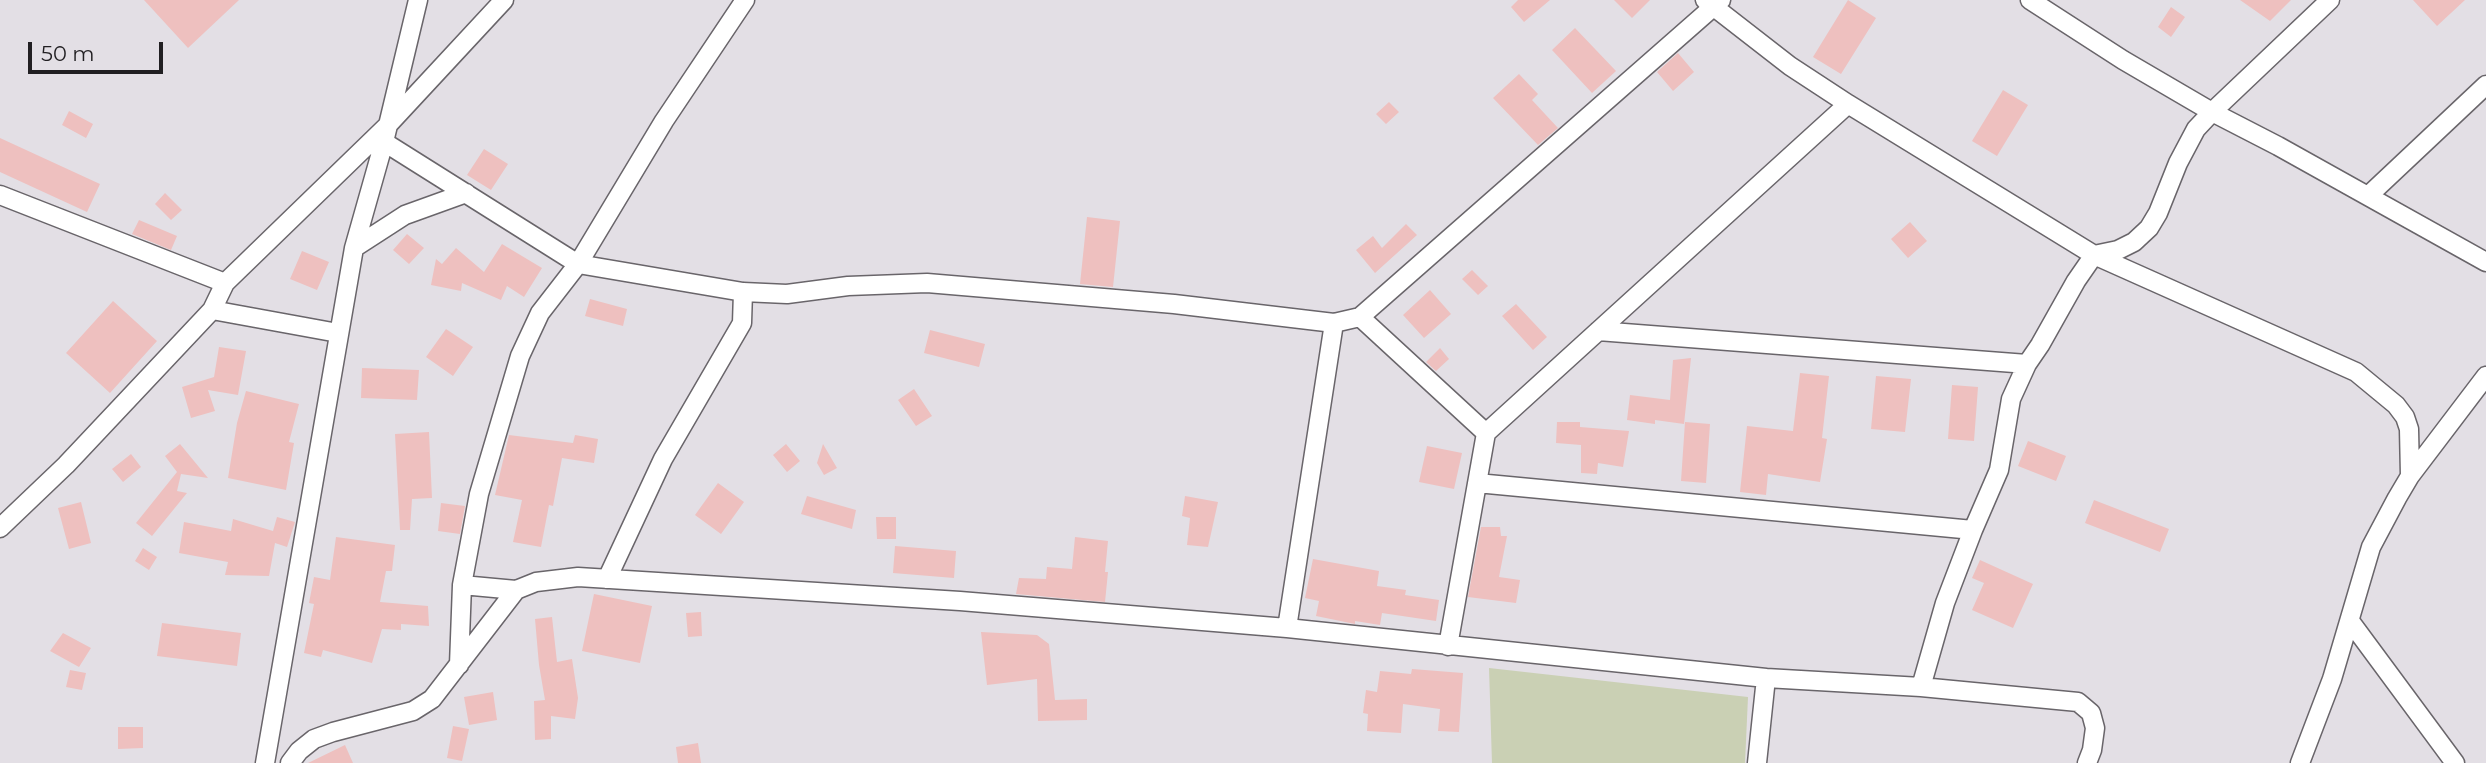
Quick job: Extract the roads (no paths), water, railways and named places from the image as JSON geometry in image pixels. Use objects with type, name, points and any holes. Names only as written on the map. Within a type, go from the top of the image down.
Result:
[{"type":"street","points":[[265,763],[354,248],[386,134],[418,0]]},
{"type":"street","points":[[0,528],[66,465],[212,310],[225,283],[386,134],[504,0]]},
{"type":"street","points":[[459,666],[462,585],[478,494],[520,356],[541,313],[578,264],[664,121],[745,0]]},
{"type":"street","points":[[2030,0],[2123,61],[2486,262]]},
{"type":"street","points":[[386,134],[466,193],[578,264],[743,292],[787,294],[848,286],[927,282],[1174,304],[1334,323],[1360,317],[1713,2],[1790,66],[2094,255],[2357,372],[2396,405],[2405,417],[2410,448],[2410,476]]},
{"type":"street","points":[[1921,687],[1945,603],[1996,478],[2004,452],[2011,399],[2027,364],[2094,255],[2118,250],[2134,242],[2149,228],[2192,135],[2323,2]]},
{"type":"street","points":[[2368,196],[2486,85]]},
{"type":"street","points":[[1448,646],[1486,433],[1848,104]]},
{"type":"street","points":[[354,248],[405,215],[466,193]]},
{"type":"street","points":[[0,195],[225,283]]},
{"type":"street","points":[[607,579],[663,459],[742,323],[743,292]]},
{"type":"street","points":[[212,310],[338,332]]},
{"type":"street","points":[[1360,317],[1486,433]]},
{"type":"street","points":[[1287,628],[1334,323]]},
{"type":"street","points":[[1598,331],[2027,364]]},
{"type":"street","points":[[2300,763],[2332,679],[2371,547],[2410,476],[2486,376]]},
{"type":"street","points":[[1477,483],[1973,530]]},
{"type":"street","points":[[462,585],[516,590],[536,582],[578,577],[960,601],[1287,628],[1766,678],[1921,687],[2078,702],[2091,713],[2095,728],[2087,763]]},
{"type":"street","points":[[290,763],[299,751],[314,739],[413,711],[432,699],[516,590]]},
{"type":"street","points":[[2350,621],[2455,763]]},
{"type":"street","points":[[1757,763],[1766,678]]}]
